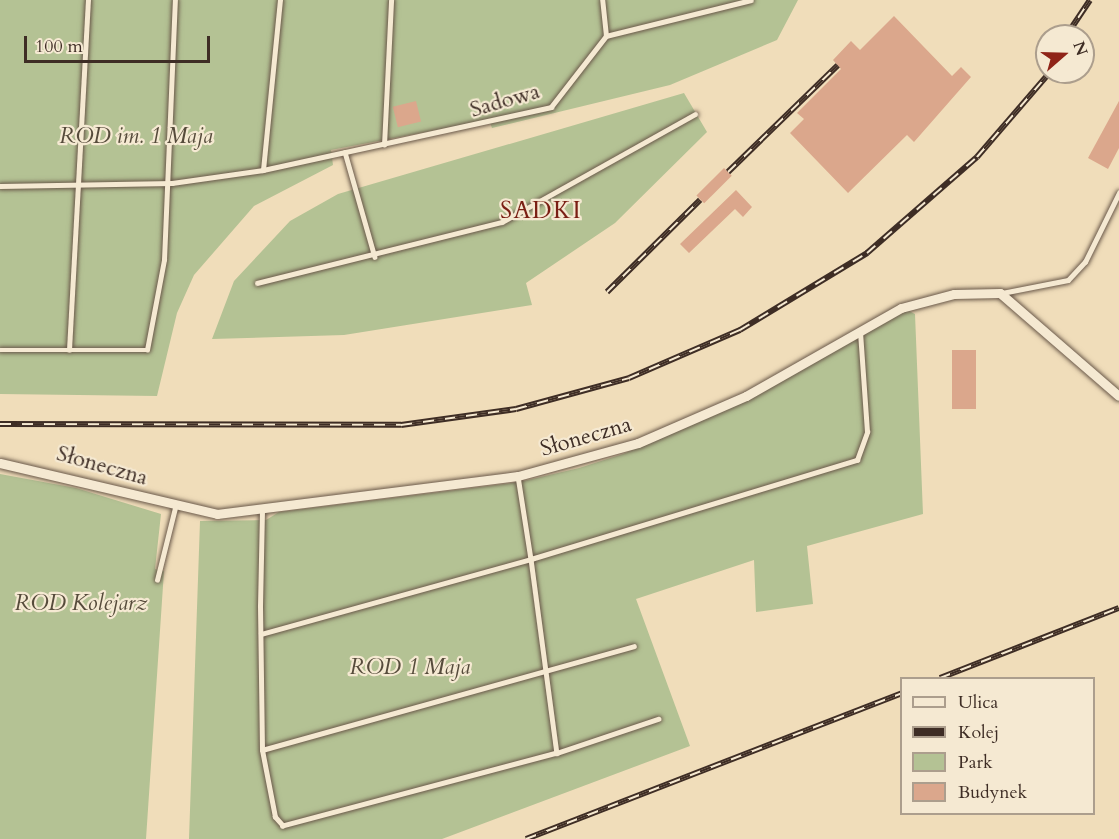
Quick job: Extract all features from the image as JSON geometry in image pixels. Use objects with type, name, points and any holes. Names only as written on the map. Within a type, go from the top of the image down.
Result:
[{"type":"street","name":"Słoneczna","points":[[0,463],[61,473],[176,508],[217,514],[518,476],[638,443],[746,396],[901,308],[954,294],[1000,293]]},
{"type":"street","points":[[1000,293],[1119,396]]},
{"type":"lane","points":[[69,350],[88,0]]},
{"type":"lane","points":[[0,350],[147,350],[164,260],[175,0]]},
{"type":"lane","points":[[263,170],[280,0]]},
{"type":"lane","points":[[384,145],[391,0]]},
{"type":"lane","points":[[602,0],[606,36],[751,0]]},
{"type":"lane","points":[[721,0],[722,7]]},
{"type":"lane","name":"Sadowa","points":[[0,186],[168,183],[263,170],[551,107],[606,36]]},
{"type":"lane","points":[[257,282],[375,257],[501,222],[695,114]]},
{"type":"lane","points":[[345,153],[375,257]]},
{"type":"lane","points":[[1000,293],[1068,280],[1085,262],[1119,193]]},
{"type":"lane","points":[[261,634],[531,559],[857,460],[867,432],[860,331]]},
{"type":"lane","points":[[518,476],[557,753]]},
{"type":"lane","points":[[157,580],[176,508]]},
{"type":"lane","points":[[262,508],[262,750],[276,817],[283,826],[295,827],[557,753],[658,719]]},
{"type":"lane","points":[[262,750],[634,646]]},
{"type":"green space","name":"ROD im. 1 Maja","points":[[0,0],[798,0],[777,40],[670,85],[492,128],[489,120],[331,150],[333,165],[254,206],[194,275],[177,313],[157,396],[0,394]]},
{"type":"green space","points":[[684,93],[707,132],[615,223],[526,283],[532,305],[344,335],[212,339],[234,281],[290,221],[338,194]]},
{"type":"green space","name":"ROD 1 Maja","points":[[907,310],[915,314],[923,514],[807,546],[813,604],[756,612],[754,560],[636,599],[690,746],[442,839],[189,839],[200,521],[266,520],[279,512],[519,482],[579,468],[623,454],[757,395]]},
{"type":"green space","name":"ROD Kolejarz","points":[[0,474],[76,488],[161,514],[155,569],[164,571],[146,839],[0,839]]},
{"type":"building","points":[[894,16],[952,76],[961,67],[971,77],[914,142],[907,135],[848,193],[790,133],[804,119],[797,113],[841,69],[833,60],[851,41],[860,50]]},
{"type":"building","points":[[416,101],[421,121],[398,127],[393,107]]},
{"type":"building","points":[[1119,101],[1119,148],[1108,169],[1088,158]]},
{"type":"building","points":[[724,168],[732,176],[704,203],[696,196]]},
{"type":"building","points":[[736,190],[752,207],[743,217],[735,209],[689,253],[680,244]]},
{"type":"building","points":[[952,350],[976,350],[976,409],[952,409]]},
{"type":"railway","points":[[1074,24],[1090,0]]},
{"type":"railway","points":[[728,172],[838,65]]},
{"type":"railway","points":[[0,424],[401,425],[516,409],[629,378],[740,330],[867,253],[977,157],[1040,84]]},
{"type":"railway","points":[[607,292],[700,200]]},
{"type":"railway","points":[[943,677],[1119,608]]},
{"type":"railway","points":[[526,839],[900,694]]},
{"type":"district","name":"SADKI","points":[[541,211]]}]
